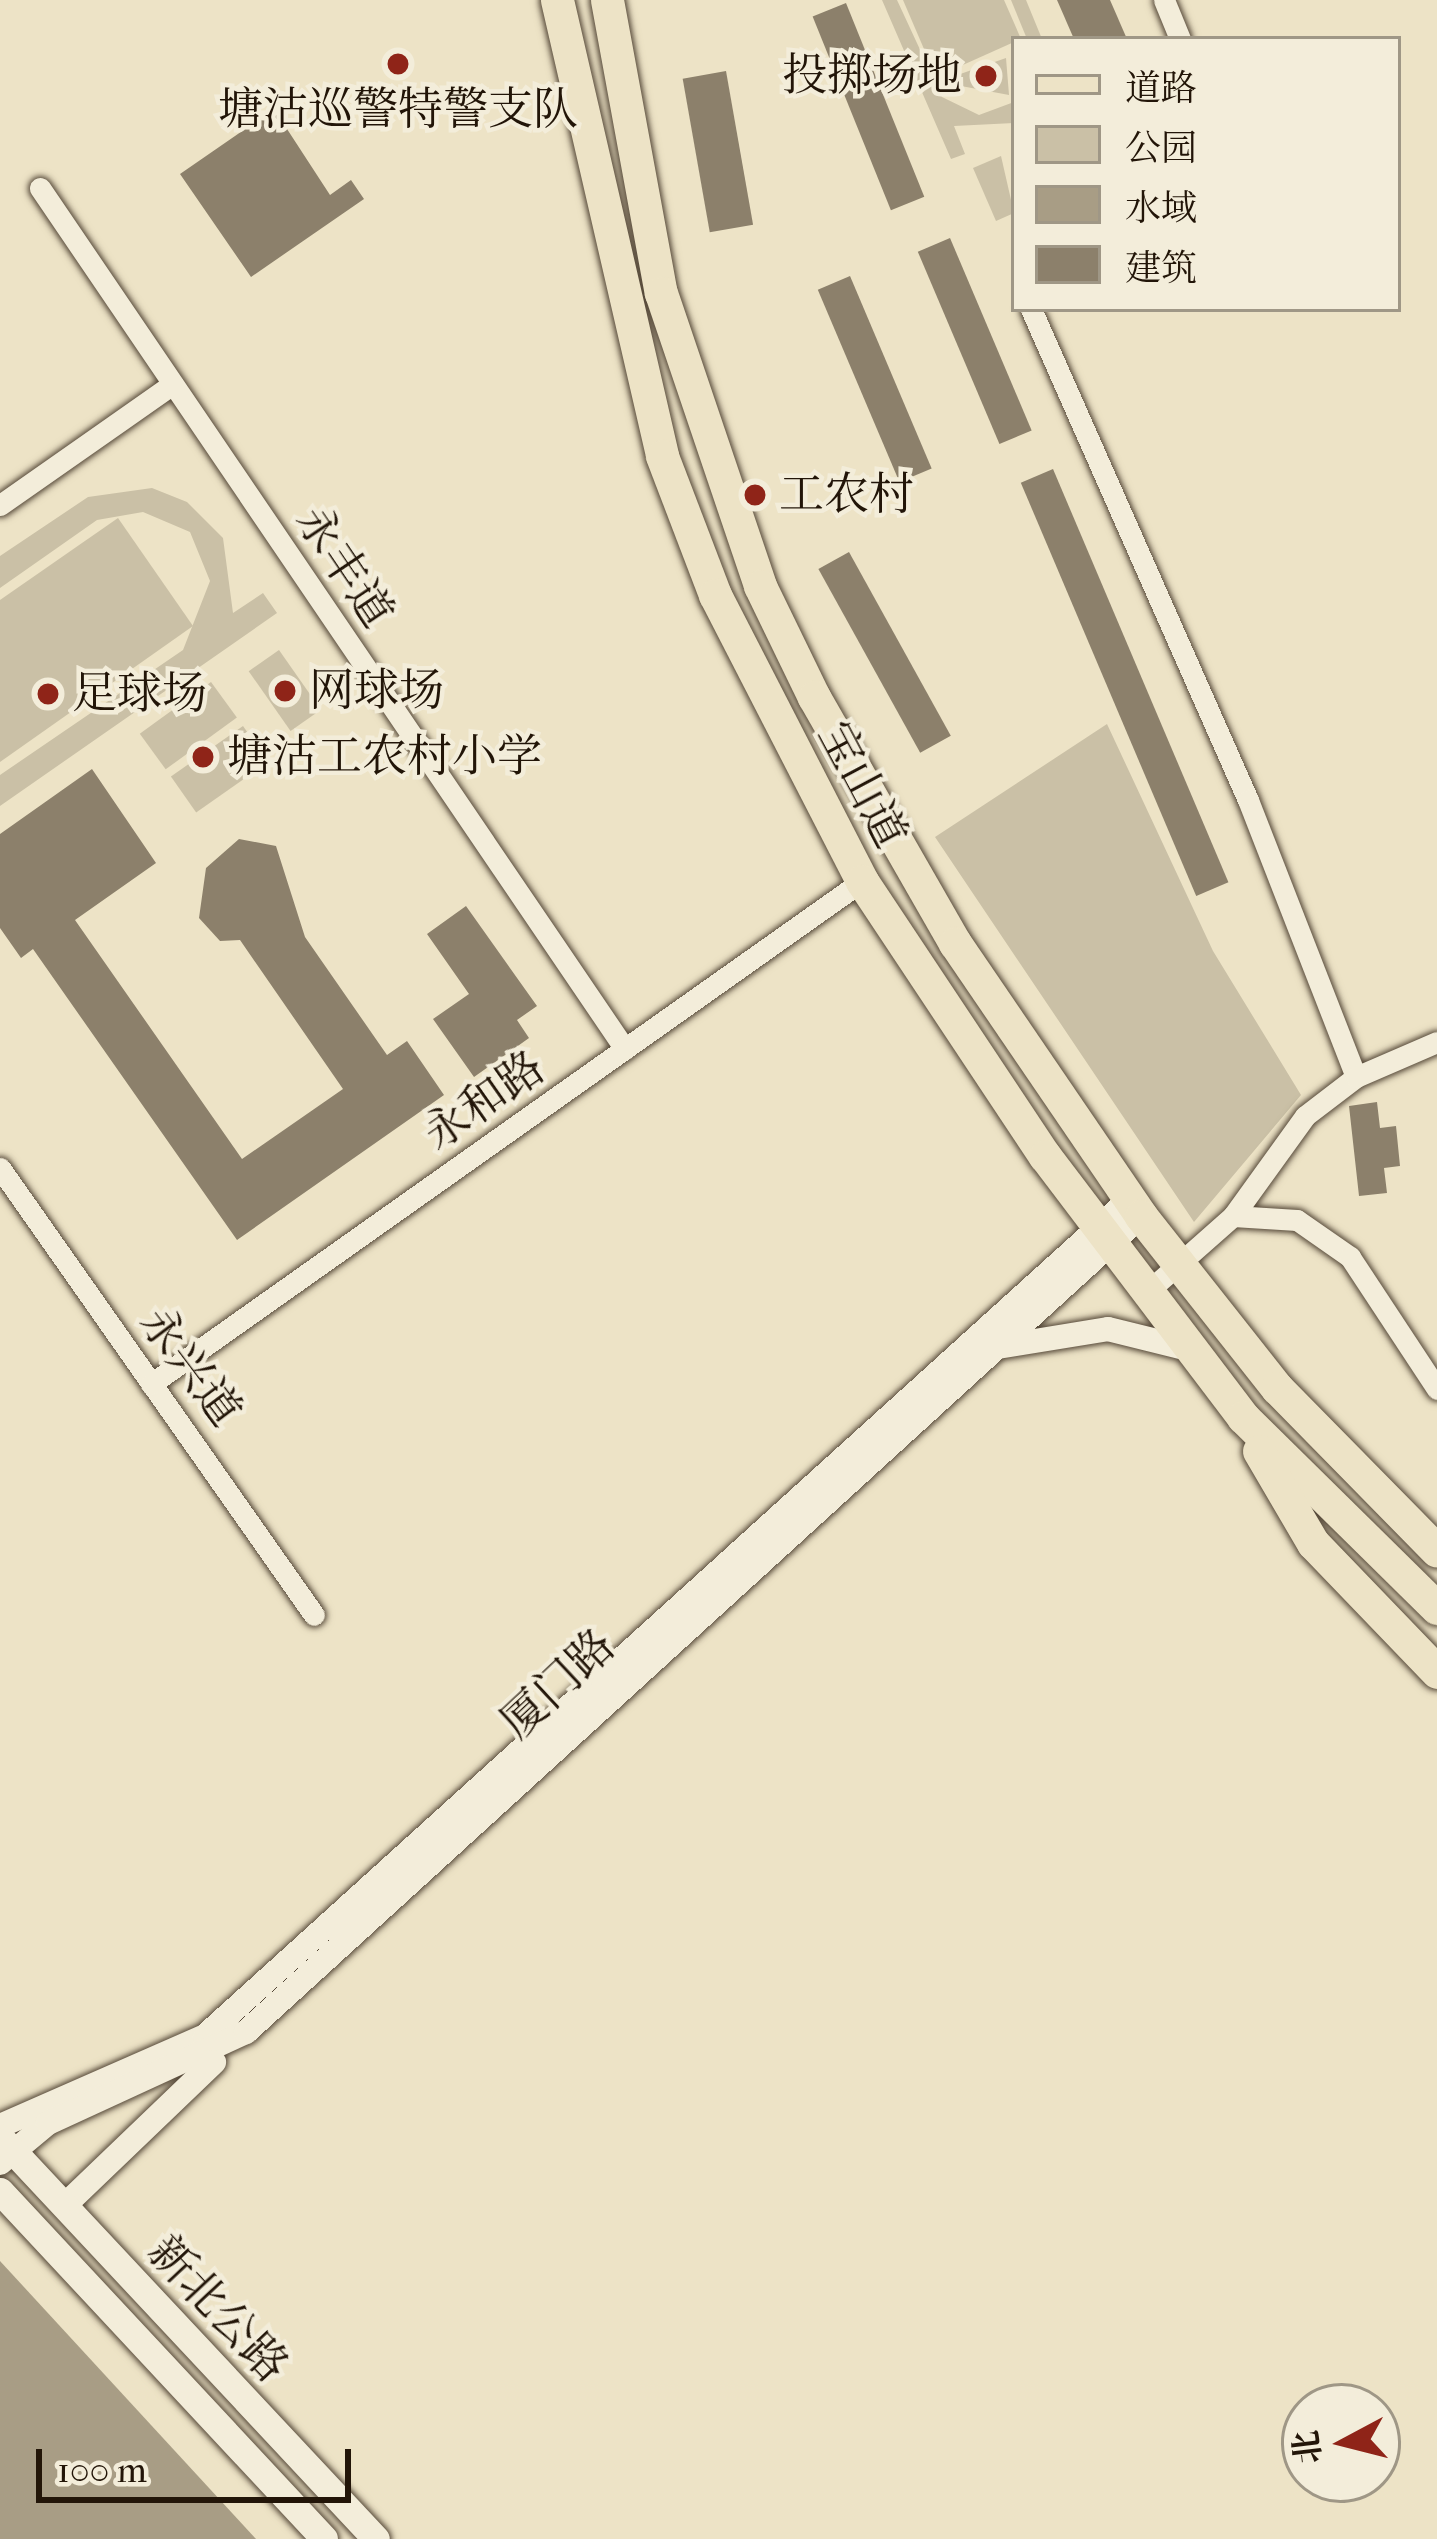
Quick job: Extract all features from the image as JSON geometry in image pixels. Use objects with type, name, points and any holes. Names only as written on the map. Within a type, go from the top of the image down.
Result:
[{"type":"main road","name":"宝山道","points":[[557,0],[662,456],[715,595],[862,881],[1102,1233],[1192,1353],[1243,1417],[1319,1498],[1437,1608]]},
{"type":"main road","name":"宝山道","points":[[607,0],[661,293],[760,586],[896,845],[1178,1266],[1352,1469],[1437,1551]]},
{"type":"main road","points":[[1243,1417],[1313,1543],[1437,1672]]},
{"type":"main road","name":"新北公路","points":[[3,2144],[376,2539]]},
{"type":"main road","name":"新北公路","points":[[0,2191],[324,2539]]},
{"type":"street","points":[[1164,0],[1179,36]]},
{"type":"street","name":"永丰道","points":[[40,188],[625,1049]]},
{"type":"street","points":[[1032,312],[1249,800],[1356,1077]]},
{"type":"street","points":[[0,505],[173,384]]},
{"type":"street","name":"永和路","points":[[151,1384],[862,881]]},
{"type":"street","points":[[1147,1292],[1232,1216],[1305,1116],[1356,1077],[1437,1042]]},
{"type":"street","name":"永兴道","points":[[0,1168],[314,1615]]},
{"type":"street","name":"厦门路","points":[[3,2144],[205,2036],[1102,1233],[1136,1208]]},
{"type":"street","points":[[1232,1216],[1297,1220],[1350,1257],[1437,1389]]},
{"type":"street","name":"厦门路","points":[[3,2144],[246,2032],[980,1356],[1102,1233]]},
{"type":"street","points":[[980,1356],[1083,1329],[1160,1334],[1192,1353]]},
{"type":"street","points":[[64,2206],[246,2032]]},
{"type":"green space","points":[[882,0],[897,0],[942,97],[979,115],[1011,103],[1011,123],[954,126],[965,154],[951,159]]},
{"type":"green space","points":[[903,0],[1004,0],[1020,36],[1011,36],[1011,43],[936,77]]},
{"type":"green space","points":[[1011,0],[1026,0],[1041,36],[1026,36]]},
{"type":"green space","name":"投掷场地","points":[[1006,58],[1009,95],[945,83],[946,79]]},
{"type":"green space","points":[[1001,156],[1011,214],[996,221],[973,168]]},
{"type":"green space","points":[[152,488],[187,502],[223,538],[233,613],[263,593],[277,613],[0,806],[0,775],[183,650],[210,581],[190,532],[143,512],[97,520],[0,588],[0,556],[88,497]]},
{"type":"green space","name":"足球场","points":[[118,518],[193,626],[0,762],[0,600]]},
{"type":"green space","name":"网球场","points":[[279,650],[321,710],[291,731],[249,671]]},
{"type":"green space","points":[[211,682],[237,718],[166,769],[140,734]]},
{"type":"green space","points":[[1107,724],[1213,951],[1301,1095],[1194,1222],[935,837]]},
{"type":"green space","points":[[243,726],[268,762],[196,813],[171,776]]},
{"type":"water","points":[[0,2261],[256,2539],[0,2539]]},
{"type":"building","points":[[1057,0],[1110,0],[1126,36],[1073,36]]},
{"type":"building","points":[[846,3],[924,197],[891,210],[813,16]]},
{"type":"building","points":[[726,71],[753,225],[710,232],[683,79]]},
{"type":"building","points":[[274,109],[330,195],[351,180],[364,199],[251,277],[180,174]]},
{"type":"building","points":[[950,238],[1032,430],[999,444],[918,252]]},
{"type":"building","points":[[850,276],[932,468],[899,482],[818,290]]},
{"type":"building","points":[[1053,469],[1228,882],[1196,896],[1021,483]]},
{"type":"building","points":[[849,552],[951,736],[920,753],[818,569]]},
{"type":"building","points":[[92,769],[156,863],[75,920],[242,1159],[343,1089],[240,940],[220,941],[199,918],[206,868],[239,839],[276,846],[305,937],[387,1055],[407,1041],[444,1095],[237,1240],[33,949],[21,958],[0,928],[0,834]]},
{"type":"building","points":[[466,906],[537,1006],[517,1020],[529,1038],[474,1077],[433,1019],[469,994],[427,934]]},
{"type":"building","points":[[1377,1102],[1380,1128],[1396,1126],[1400,1166],[1384,1168],[1387,1193],[1359,1196],[1349,1106]]},
{"type":"place","name":"塘沽巡警特警支队","points":[[398,64]]},
{"type":"place","name":"投掷场地","points":[[986,76]]},
{"type":"place","name":"工农村","points":[[755,495]]},
{"type":"place","name":"网球场","points":[[285,691]]},
{"type":"place","name":"足球场","points":[[48,694]]},
{"type":"place","name":"塘沽工农村小学","points":[[203,757]]}]
